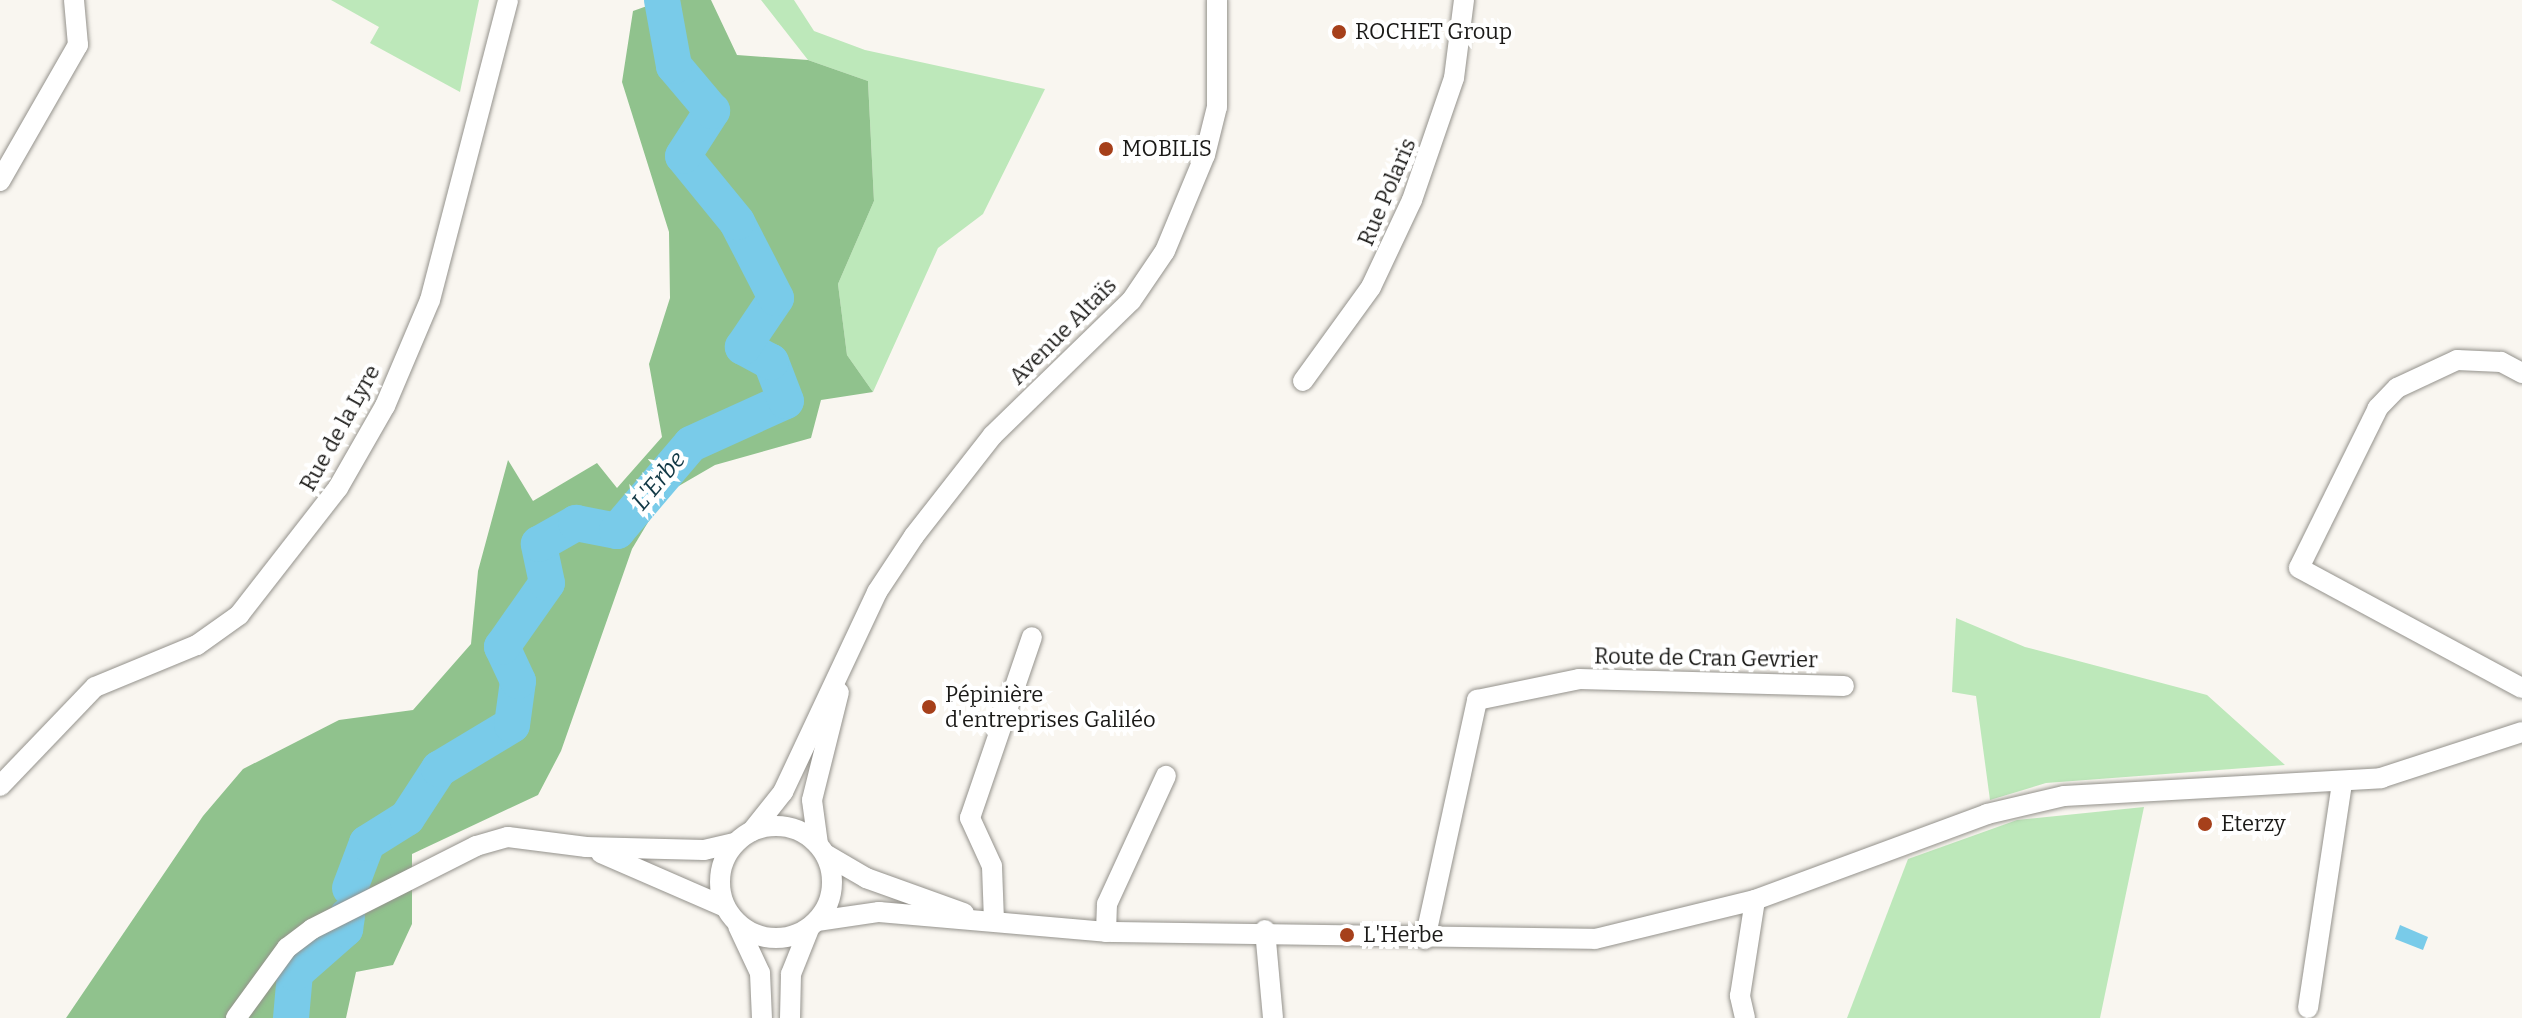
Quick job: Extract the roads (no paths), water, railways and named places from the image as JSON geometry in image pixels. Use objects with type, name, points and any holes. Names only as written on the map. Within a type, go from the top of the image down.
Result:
[{"type":"street","points":[[0,181],[78,45],[74,0]]},
{"type":"street","name":"Rue de la Lyre","points":[[0,786],[95,687],[213,637],[239,615],[338,488],[385,406],[427,308],[508,0]]},
{"type":"street","name":"Avenue Altaïs","points":[[743,837],[783,792],[877,592],[954,482],[1131,301],[1165,251],[1205,155],[1217,107],[1217,0]]},
{"type":"street","name":"Rue Polaris","points":[[1303,381],[1371,287],[1412,200],[1454,78],[1464,0]]},
{"type":"street","points":[[2522,373],[2501,362],[2457,360],[2397,388],[2378,408],[2299,568],[2522,688]]},
{"type":"street","points":[[984,920],[992,866],[970,818],[1032,637]]},
{"type":"street","name":"Avenue Altaïs","points":[[822,849],[812,800],[846,656]]},
{"type":"street","name":"Route de Cran Gevrier","points":[[1425,939],[1477,700],[1579,679],[1844,686]]},
{"type":"street","points":[[586,847],[729,914],[769,939],[813,925],[879,912],[1106,932],[1265,930],[1425,939],[1595,939],[1755,900],[1987,814],[2064,796],[2342,782],[2421,770],[2522,732]]},
{"type":"street","points":[[1106,932],[1107,904],[1166,776]]},
{"type":"street","points":[[2308,1008],[2342,782]]},
{"type":"street","points":[[236,1018],[287,948],[346,909],[508,837],[586,847],[704,850],[787,827],[866,878],[984,920]]},
{"type":"street","points":[[743,837],[720,874],[729,914],[760,973],[762,1018]]},
{"type":"street","points":[[790,1018],[791,974],[832,889],[822,849]]},
{"type":"street","points":[[1745,1018],[1740,996],[1755,900]]},
{"type":"street","points":[[1265,930],[1273,1018]]},
{"type":"water","points":[[2400,925],[2428,937],[2423,950],[2395,939]]},
{"type":"waterway","name":"L'Erbe","points":[[350,888],[367,843],[407,818],[439,769],[512,725],[518,681],[502,647],[547,583],[539,544],[576,523],[617,531],[691,444],[786,401],[771,362],[743,347],[776,298],[737,222],[683,156],[712,111],[674,66],[662,0]]},
{"type":"waterway","name":"L'Erbe","points":[[291,1018],[295,973],[345,929],[347,916]]},
{"type":"place","name":"ROCHET Group","points":[[1339,32]]},
{"type":"place","name":"MOBILIS","points":[[1106,149]]},
{"type":"place","name":"Pépinière d'entreprises Galiléo","points":[[929,707]]},
{"type":"place","name":"Eterzy","points":[[2205,824]]},
{"type":"place","name":"L'Herbe","points":[[1347,935]]}]
